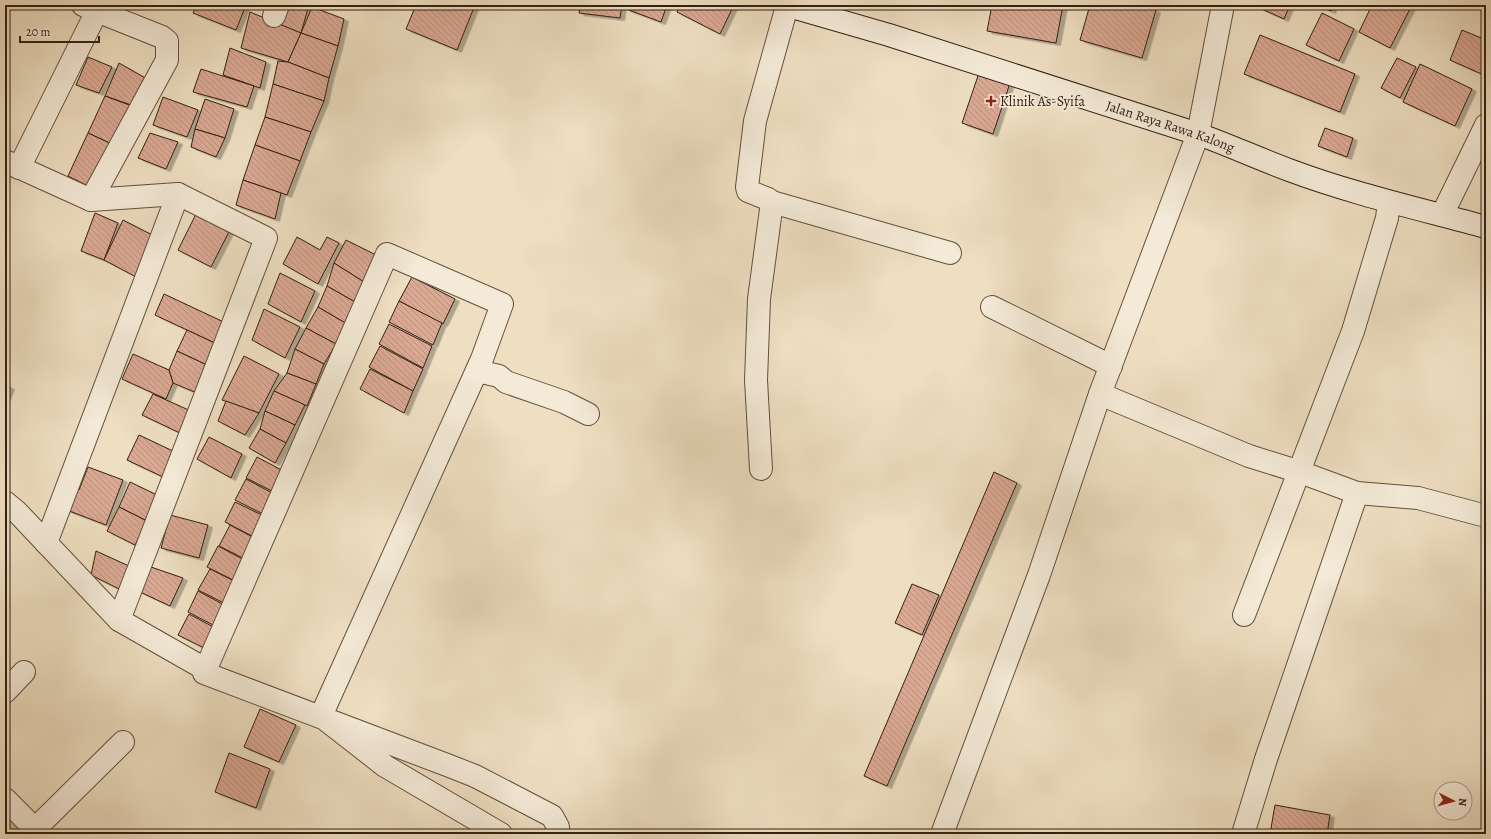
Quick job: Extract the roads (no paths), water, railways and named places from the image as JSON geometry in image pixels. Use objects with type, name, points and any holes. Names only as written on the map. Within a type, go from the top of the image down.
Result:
[{"type":"street","points":[[786,5],[755,121],[747,188],[748,191],[768,198],[772,202],[950,253]]},
{"type":"street","name":"Jalan Raya Rawa Kalong","points":[[786,5],[889,35],[1198,134],[1289,170],[1389,202],[1486,227]]},
{"type":"street","points":[[942,834],[1039,575],[1110,366],[1198,134],[1223,5]]},
{"type":"street","points":[[91,200],[167,60],[168,50],[167,41],[162,37],[90,8],[12,164],[91,200],[178,194],[266,238],[119,620]]},
{"type":"street","points":[[1442,215],[1486,125]]},
{"type":"street","points":[[46,543],[178,194]]},
{"type":"street","points":[[761,469],[756,380],[759,300],[772,202]]},
{"type":"street","points":[[1244,615],[1353,331],[1387,218],[1389,202]]},
{"type":"street","points":[[321,716],[477,371],[502,304],[387,254],[204,673],[321,716],[475,776],[552,816],[558,827],[558,834]]},
{"type":"street","points":[[992,307],[1110,366]]},
{"type":"street","points":[[477,371],[500,376],[506,382],[564,402],[588,414]]},
{"type":"street","points":[[1100,394],[1249,456],[1300,472],[1357,493],[1418,498],[1486,516]]},
{"type":"street","points":[[1243,834],[1266,759],[1357,493]]},
{"type":"street","points":[[5,502],[119,620],[198,665]]},
{"type":"street","points":[[5,692],[24,672]]},
{"type":"street","points":[[321,716],[385,766],[501,834]]},
{"type":"street","points":[[5,799],[37,831],[123,742]]},
{"type":"place","name":"Klinik As-Syifa","points":[[991,101]]}]
